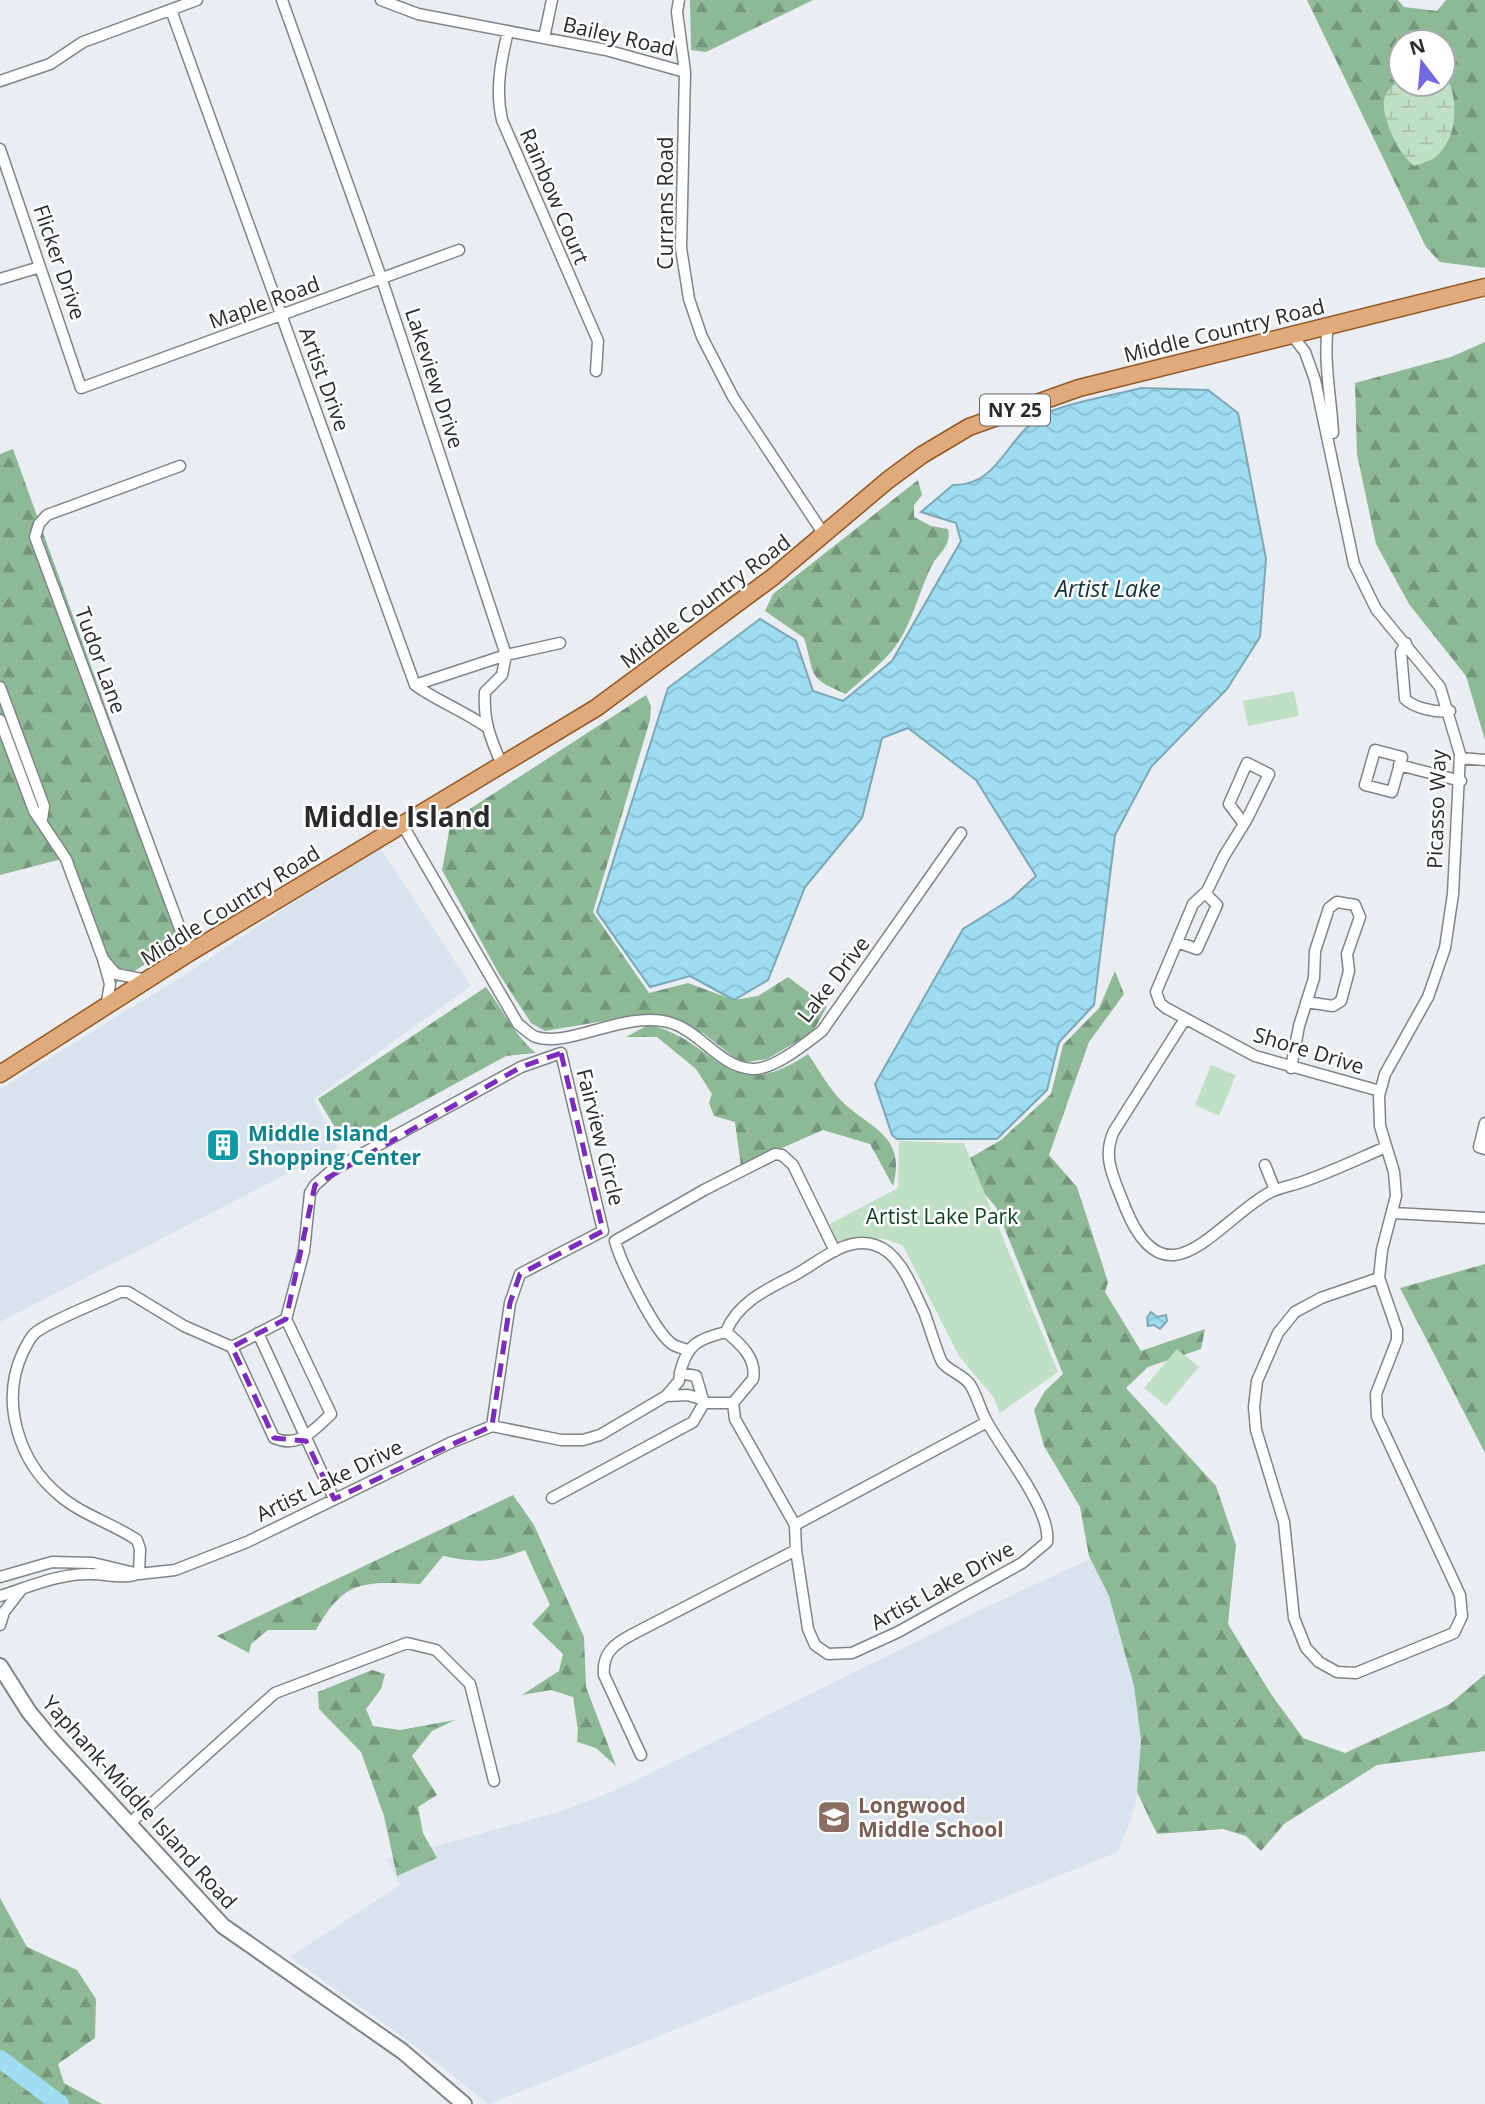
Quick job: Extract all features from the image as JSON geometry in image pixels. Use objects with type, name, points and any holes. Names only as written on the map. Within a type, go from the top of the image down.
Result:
[{"type":"main road","name":"Middle Country Road","points":[[0,1074],[189,953],[596,708],[825,536],[922,455],[995,416],[1079,388],[1485,287]]},
{"type":"main road","name":"Yaphank-Middle Island Road","points":[[0,1666],[37,1722],[223,1926],[402,2051],[464,2104]]},
{"type":"street","points":[[0,81],[50,64],[83,42],[197,0]]},
{"type":"street","name":"Lakeview Drive","points":[[282,0],[382,280],[506,655]]},
{"type":"street","name":"Bailey Road","points":[[381,0],[418,14],[606,50],[685,72]]},
{"type":"street","points":[[544,38],[552,0]]},
{"type":"street","name":"Currans Road","points":[[678,0],[677,12],[685,72],[681,248],[689,299],[702,337],[733,397],[825,536]]},
{"type":"street","name":"Artist Drive","points":[[171,10],[415,685]]},
{"type":"street","name":"Rainbow Court","points":[[508,32],[499,78],[498,103],[502,120],[598,341],[596,371]]},
{"type":"street","name":"Flicker Drive","points":[[0,149],[81,388]]},
{"type":"street","name":"Maple Road","points":[[81,388],[459,250]]},
{"type":"street","points":[[0,279],[40,267]]},
{"type":"street","name":"Picasso Way","points":[[1328,324],[1324,352],[1332,404],[1335,468]]},
{"type":"street","name":"Picasso Way","points":[[1291,334],[1305,352],[1313,372],[1354,564],[1376,609],[1434,676],[1450,711],[1460,758],[1461,781],[1453,894],[1445,948],[1428,997],[1385,1074],[1380,1091],[1380,1126],[1396,1185],[1393,1213],[1382,1250],[1380,1278]]},
{"type":"street","points":[[1313,372],[1327,369]]},
{"type":"street","name":"Tudor Lane","points":[[180,466],[47,515],[39,524],[35,537],[189,953]]},
{"type":"street","points":[[415,685],[506,655],[560,643]]},
{"type":"street","points":[[1406,643],[1401,652],[1405,699],[1408,703],[1437,711],[1450,711]]},
{"type":"street","points":[[502,765],[485,726],[485,692],[502,675],[506,655]]},
{"type":"street","points":[[415,685],[433,699],[461,710],[485,726]]},
{"type":"street","points":[[0,687],[44,806],[41,819]]},
{"type":"street","points":[[0,720],[34,811],[66,859],[103,959],[110,984],[106,1007]]},
{"type":"street","points":[[1375,750],[1402,757],[1399,765],[1392,792],[1365,785],[1375,750]]},
{"type":"street","points":[[1460,758],[1485,760]]},
{"type":"street","points":[[1205,893],[1217,905],[1198,949],[1177,942],[1193,904],[1205,893],[1220,861],[1244,824],[1269,774],[1247,763],[1229,804],[1244,824]]},
{"type":"street","points":[[1399,765],[1461,781]]},
{"type":"street","name":"Lake Drive","points":[[402,824],[518,1024],[534,1037],[549,1039],[573,1036],[621,1022],[670,1022],[732,1065],[755,1069],[792,1054],[822,1031],[961,833]]},
{"type":"street","points":[[1291,1068],[1306,1002],[1314,978],[1315,951],[1329,908],[1337,902],[1355,905],[1360,917],[1347,954],[1349,971],[1341,1002],[1333,1006],[1306,1002]]},
{"type":"street","name":"Shore Drive","points":[[1177,942],[1156,992],[1157,998],[1166,1008],[1255,1056],[1380,1091]]},
{"type":"street","points":[[103,959],[116,974],[147,980]]},
{"type":"street","points":[[1185,1018],[1114,1131],[1107,1149],[1110,1168],[1134,1229],[1149,1247],[1157,1252],[1189,1253],[1275,1190],[1386,1147]]},
{"type":"street","name":"Fairview Circle","points":[[286,1319],[304,1251],[307,1203],[315,1185],[331,1171],[521,1067],[542,1057],[561,1054],[603,1231],[520,1274],[510,1303],[492,1426]]},
{"type":"street","points":[[1485,1123],[1479,1147],[1485,1149]]},
{"type":"street","points":[[687,1350],[671,1343],[649,1315],[615,1241],[704,1190],[775,1154],[782,1155],[793,1165],[835,1251]]},
{"type":"street","points":[[1265,1165],[1275,1190]]},
{"type":"street","points":[[1393,1213],[1485,1218]]},
{"type":"street","name":"Artist Lake Drive","points":[[726,1332],[734,1316],[760,1293],[835,1251],[858,1242],[877,1245],[894,1258],[930,1326],[942,1362],[970,1385],[987,1422],[1009,1455],[1048,1528],[1047,1542],[1037,1553],[871,1646],[852,1653],[828,1654],[815,1645],[808,1629],[796,1550],[795,1525],[735,1419],[733,1403]]},
{"type":"street","points":[[1380,1278],[1397,1330],[1397,1340],[1376,1394],[1377,1416],[1439,1545],[1460,1595],[1462,1616],[1460,1626],[1446,1638],[1363,1671],[1345,1673],[1327,1667],[1312,1655],[1294,1618],[1284,1522],[1256,1430],[1254,1394],[1278,1333],[1295,1312],[1321,1298],[1380,1278]]},
{"type":"street","points":[[0,1596],[61,1577],[91,1574],[123,1578],[139,1574],[140,1549],[137,1540],[75,1507],[57,1494],[36,1471],[20,1447],[10,1391],[18,1362],[35,1333],[124,1291],[184,1326],[232,1347],[275,1438],[289,1442],[307,1436],[331,1414],[286,1319],[232,1347]]},
{"type":"street","points":[[258,1332],[334,1499]]},
{"type":"street","points":[[492,1426],[561,1440],[583,1440],[600,1435],[666,1396],[679,1381],[687,1350],[700,1340],[726,1332],[743,1347],[751,1360],[754,1374],[744,1394],[733,1403],[702,1401],[681,1395],[666,1396]]},
{"type":"street","points":[[552,1498],[693,1422],[702,1401],[700,1381],[696,1376],[680,1373]]},
{"type":"street","points":[[795,1525],[987,1422]]},
{"type":"street","name":"Artist Lake Drive","points":[[0,1577],[52,1562],[76,1561],[139,1574],[175,1570],[201,1561],[492,1426]]},
{"type":"street","points":[[641,1755],[604,1675],[603,1661],[608,1651],[627,1637],[796,1550]]},
{"type":"street","points":[[0,1570],[14,1573]]},
{"type":"street","points":[[0,1625],[4,1612],[21,1590]]},
{"type":"street","points":[[129,1824],[275,1693],[407,1643],[436,1650],[470,1684],[494,1781]]},
{"type":"highlighted area","points":[[561,1053],[603,1231],[520,1274],[510,1303],[492,1426],[334,1499],[306,1441],[274,1438],[232,1347],[286,1319],[315,1185],[521,1067]]},
{"type":"shaded area","points":[[379,846],[471,986],[313,1099],[339,1147],[0,1322],[0,1089],[189,972]]},
{"type":"shaded area","name":"Longwood Middle School","points":[[1126,1542],[1150,1542],[1141,1776],[1134,1811],[1118,1852],[489,2104],[411,2043],[290,1957],[400,1885],[387,1860],[562,1811],[616,1790],[976,1612]]},
{"type":"green space","points":[[690,0],[813,0],[706,52],[691,50]]},
{"type":"green space","points":[[1307,0],[1398,0],[1404,7],[1437,11],[1446,0],[1485,0],[1485,268],[1440,262],[1426,247]]},
{"type":"green space","points":[[1386,94],[1387,98],[1453,98],[1455,113],[1451,135],[1437,156],[1414,166],[1408,161],[1393,136],[1386,117]]},
{"type":"green space","points":[[1485,342],[1485,740],[1466,676],[1409,604],[1376,544],[1357,454],[1355,383],[1451,357]]},
{"type":"green space","points":[[13,449],[188,936],[107,989],[62,859],[0,875],[0,454]]},
{"type":"green space","points":[[918,480],[922,495],[914,505],[914,517],[931,526],[948,529],[948,541],[931,567],[898,643],[881,663],[846,694],[818,679],[814,674],[804,638],[765,611],[773,594]]},
{"type":"green space","points":[[1294,691],[1299,716],[1248,726],[1243,701]]},
{"type":"green space","points":[[646,695],[651,706],[650,720],[593,912],[649,993],[688,983],[734,1000],[758,996],[788,977],[827,1006],[813,1032],[767,1059],[741,1063],[703,1033],[639,1015],[545,1031],[531,1023],[499,974],[442,870],[451,821]]},
{"type":"green space","points":[[1115,971],[1124,994],[1089,1042],[1049,1155],[1077,1187],[1108,1282],[1105,1292],[1141,1351],[1205,1329],[1201,1349],[1148,1367],[1126,1388],[1216,1486],[1236,1545],[1228,1624],[1271,1694],[1303,1738],[1345,1753],[1450,1704],[1485,1674],[1485,1751],[1377,1765],[1284,1824],[1261,1851],[1246,1836],[1223,1829],[1157,1834],[1137,1792],[1141,1740],[1134,1686],[1109,1596],[1089,1556],[1080,1507],[1044,1446],[1034,1410],[1045,1391],[1063,1374],[996,1207],[970,1177],[968,1159],[1001,1140],[1051,1094],[1063,1045],[1099,1008]]},
{"type":"green space","points":[[486,987],[515,1030],[536,1053],[506,1056],[345,1144],[318,1099]]},
{"type":"green space","points":[[648,1025],[671,1032],[739,1073],[758,1075],[780,1069],[808,1054],[836,1095],[881,1132],[889,1142],[896,1168],[893,1186],[870,1144],[823,1130],[741,1166],[735,1122],[714,1116],[709,1103],[712,1094],[696,1069],[657,1037],[626,1037]]},
{"type":"green space","points":[[1211,1065],[1236,1075],[1219,1116],[1195,1105]]},
{"type":"green space","name":"Artist Lake Park","points":[[899,1141],[964,1143],[1058,1372],[1000,1413],[994,1398],[959,1356],[903,1246],[871,1238],[838,1244],[830,1224],[898,1188]]},
{"type":"green space","points":[[1485,1264],[1485,1453],[1400,1288]]},
{"type":"green space","points":[[1177,1349],[1199,1367],[1166,1406],[1144,1388]]},
{"type":"green space","points":[[513,1495],[534,1525],[584,1637],[586,1687],[616,1766],[596,1748],[577,1742],[573,1697],[551,1690],[522,1695],[559,1671],[563,1654],[532,1624],[550,1605],[525,1550],[485,1560],[443,1556],[420,1584],[385,1583],[358,1587],[337,1601],[316,1630],[268,1630],[251,1644],[249,1653],[217,1636]]},
{"type":"green space","points":[[372,1670],[385,1674],[381,1689],[366,1709],[373,1726],[400,1730],[455,1720],[432,1731],[412,1756],[437,1795],[418,1807],[423,1833],[437,1858],[397,1876],[384,1816],[361,1752],[319,1709],[318,1692]]},
{"type":"green space","points":[[0,1898],[27,1947],[77,1970],[96,1999],[95,2038],[58,2064],[64,2083],[102,2104],[0,2104]]},
{"type":"water","name":"Artist Lake","points":[[1141,388],[1208,390],[1238,413],[1266,559],[1260,637],[1227,689],[1151,767],[1115,835],[1094,1005],[1059,1042],[1047,1090],[997,1139],[897,1139],[892,1135],[875,1084],[963,929],[1011,899],[1036,876],[976,780],[908,728],[882,738],[862,818],[805,887],[768,980],[734,1000],[690,976],[650,987],[597,912],[668,688],[760,619],[796,641],[813,691],[843,701],[892,661],[961,541],[956,523],[921,512],[953,485],[969,483],[982,477],[993,468],[1022,432],[1047,413],[1080,402]]},
{"type":"water","points":[[1151,1312],[1157,1317],[1166,1315],[1167,1321],[1160,1329],[1154,1325],[1148,1326],[1147,1318]]},
{"type":"waterway","points":[[0,2059],[60,2104]]},
{"type":"place","name":"Middle Island Shopping Center","points":[[223,1145]]},
{"type":"place","name":"Longwood Middle School","points":[[834,1817]]},
{"type":"district","name":"Middle Island","points":[[397,816]]}]
